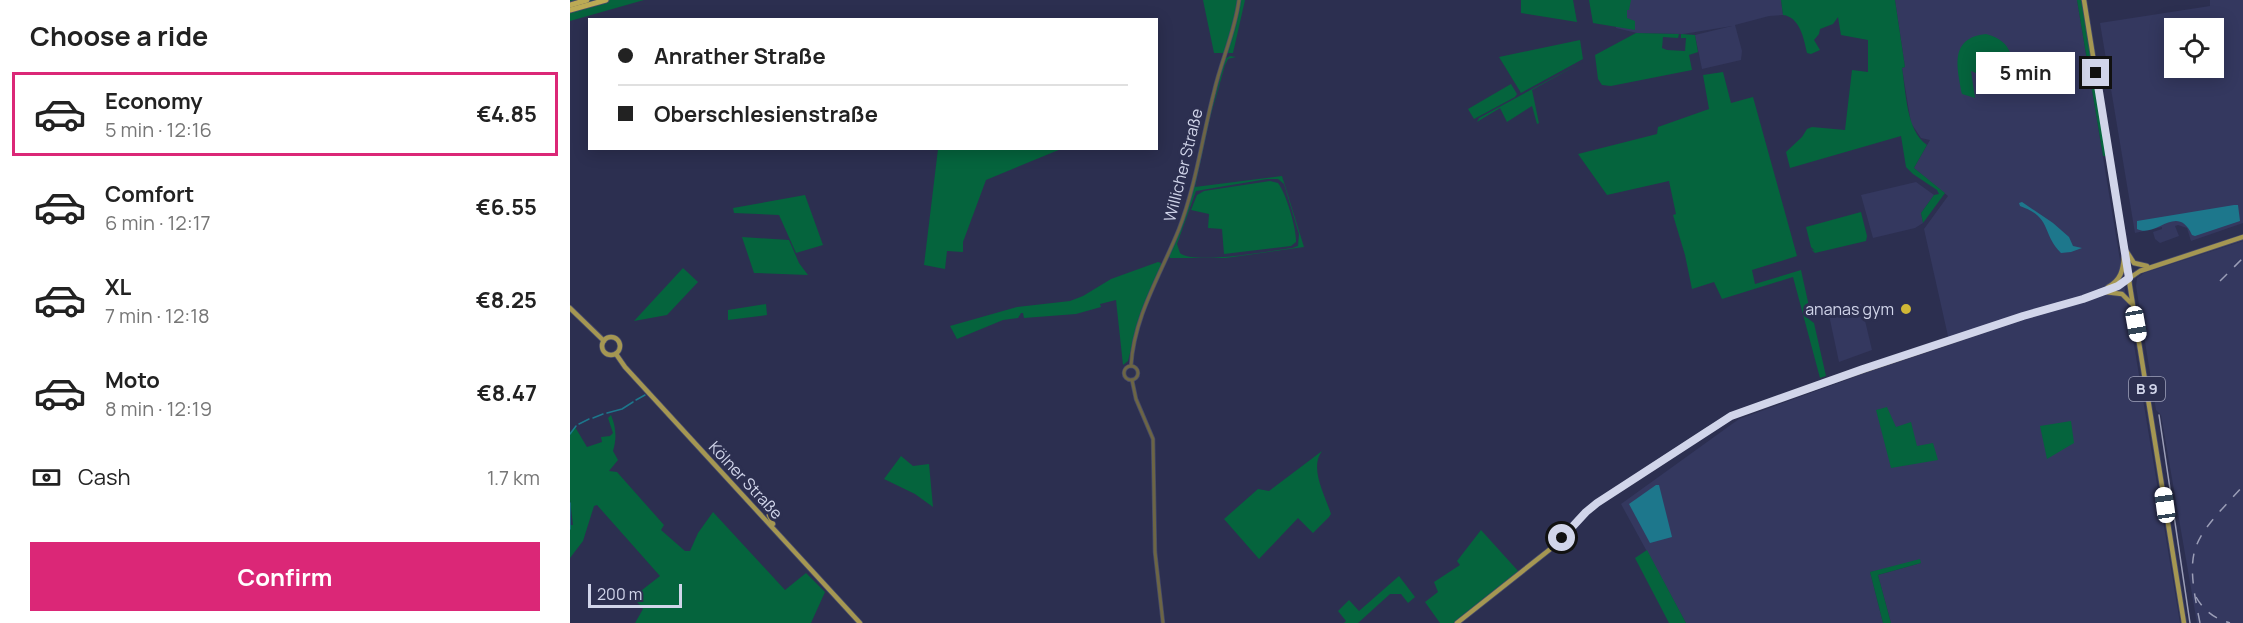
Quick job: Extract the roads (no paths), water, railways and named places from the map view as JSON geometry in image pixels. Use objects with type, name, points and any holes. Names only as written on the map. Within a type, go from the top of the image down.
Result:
[{"type":"highway","points":[[570,5],[587,0]]},
{"type":"highway","points":[[570,10],[606,0]]},
{"type":"main road","name":"B 9","points":[[2084,0],[2184,623]]},
{"type":"main road","points":[[1457,623],[1558,543],[1597,503],[1726,419],[1852,373],[2102,292],[2153,266],[2243,237]]},
{"type":"main road","name":"B 9","points":[[2102,292],[2115,283],[2122,274],[2125,248]]},
{"type":"main road","points":[[2125,248],[2134,263],[2141,266],[2153,266]]},
{"type":"main road","points":[[2102,292],[2122,294],[2133,306]]},
{"type":"main road","points":[[570,308],[604,340]]},
{"type":"main road","points":[[610,336],[618,339],[620,347],[616,354],[610,355],[604,352],[602,346],[604,340],[610,336]]},
{"type":"main road","name":"Kölner Straße","points":[[616,354],[647,391],[860,623]]},
{"type":"main road","points":[[768,502],[769,514],[775,529]]},
{"type":"street","name":"Willicher Straße","points":[[1131,366],[1133,345],[1142,314],[1187,205],[1216,81],[1239,0]]},
{"type":"street","points":[[1132,380],[1136,378],[1138,372],[1131,366],[1126,368],[1125,373],[1127,378],[1132,380],[1153,439],[1155,552],[1163,623]]},
{"type":"waterway","points":[[636,400],[645,395]]},
{"type":"waterway","points":[[607,413],[622,409],[633,402]]},
{"type":"waterway","points":[[593,418],[603,414]]},
{"type":"waterway","points":[[579,424],[589,419]]},
{"type":"waterway","points":[[570,434],[576,426]]},
{"type":"waterway","points":[[570,503],[570,529]]},
{"type":"tram line","points":[[2159,415],[2190,623]]},
{"type":"railway","points":[[2220,281],[2243,258]]},
{"type":"railway","points":[[2200,623],[2193,577],[2196,547],[2212,520],[2243,486]]},
{"type":"railway","points":[[2196,597],[2210,614],[2230,623]]},
{"type":"place","name":"ananas gym","points":[[1906,309]]}]
